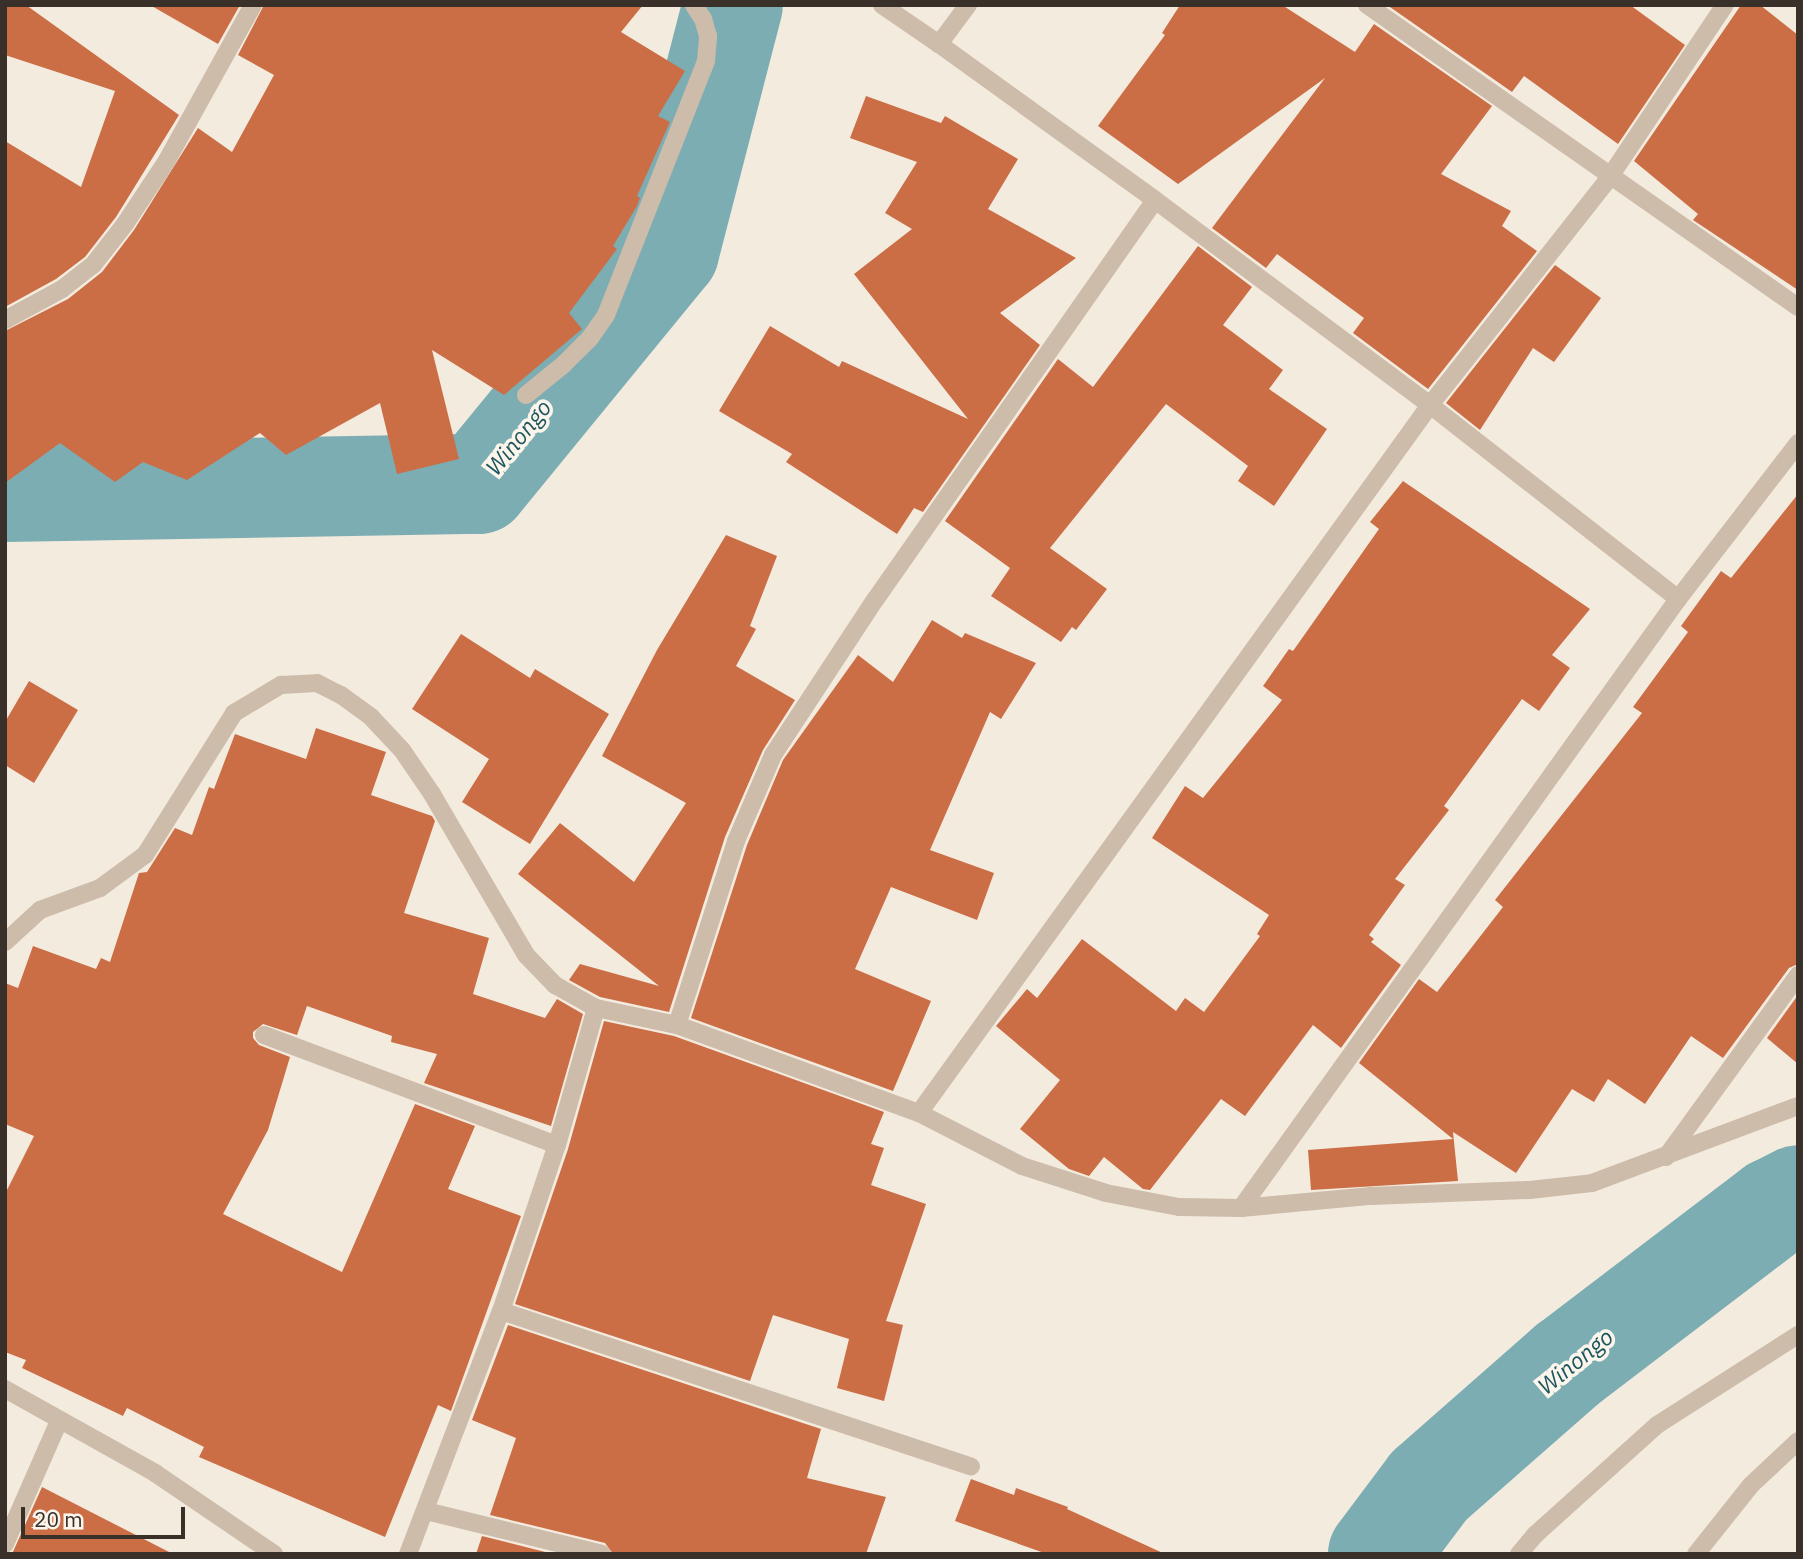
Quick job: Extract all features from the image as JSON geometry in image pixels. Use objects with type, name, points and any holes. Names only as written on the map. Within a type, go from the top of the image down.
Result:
[{"type":"street","points":[[5,320],[62,289],[93,265],[125,224],[166,162],[253,5]]},
{"type":"street","points":[[526,395],[563,365],[590,338],[606,315],[706,61],[708,36],[703,19],[694,5]]},
{"type":"street","points":[[882,5],[1156,200],[1430,405],[1678,599]]},
{"type":"street","points":[[939,44],[968,5]]},
{"type":"street","points":[[1367,5],[1608,178],[1798,307]]},
{"type":"street","points":[[919,1113],[1430,405],[1608,178],[1725,5]]},
{"type":"street","points":[[677,1025],[736,841],[774,755],[875,600],[1156,200]]},
{"type":"street","points":[[1241,1208],[1678,599],[1798,443]]},
{"type":"street","points":[[5,942],[40,910],[100,888],[145,855],[234,713],[281,685],[317,683],[341,695],[371,717],[402,750],[432,794],[526,955],[555,985],[596,1008],[677,1025],[919,1113],[1021,1166],[1106,1192],[1179,1207],[1241,1208],[1371,1196],[1592,1183],[1798,1106]]},
{"type":"street","points":[[1666,1157],[1798,975]]},
{"type":"street","points":[[408,1554],[501,1311],[557,1145],[596,1008]]},
{"type":"street","points":[[264,1035],[557,1145]]},
{"type":"street","points":[[501,1311],[971,1466]]},
{"type":"street","points":[[1519,1554],[1536,1534],[1657,1426],[1798,1335]]},
{"type":"street","points":[[5,1389],[155,1473],[274,1554]]},
{"type":"street","points":[[5,1544],[59,1421]]},
{"type":"street","points":[[1696,1554],[1751,1485],[1798,1441]]},
{"type":"street","points":[[426,1511],[602,1554]]},
{"type":"building","points":[[5,5],[26,5],[179,115],[116,217],[85,257],[56,279],[5,307],[5,141],[81,187],[115,91],[5,55]]},
{"type":"building","points":[[150,5],[240,5],[218,44]]},
{"type":"building","points":[[264,5],[643,5],[621,32],[685,71],[658,116],[670,122],[637,196],[640,198],[637,206],[613,246],[617,249],[569,313],[582,329],[504,395],[432,350],[459,459],[397,474],[380,403],[286,455],[260,433],[187,480],[143,462],[115,482],[60,443],[5,483],[5,331],[68,299],[102,272],[134,230],[198,128],[232,152],[274,75],[238,55]]},
{"type":"building","points":[[1180,5],[1282,5],[1355,52],[1374,24],[1492,106],[1441,174],[1511,211],[1502,226],[1537,251],[1428,389],[1353,333],[1364,318],[1277,254],[1266,268],[1212,228],[1325,78],[1178,184],[1098,126],[1165,35],[1162,33]]},
{"type":"building","points":[[1387,5],[1630,5],[1685,45],[1618,144],[1524,76],[1512,92]]},
{"type":"building","points":[[1741,5],[1760,5],[1798,35],[1798,290],[1693,220],[1698,214],[1634,161]]},
{"type":"building","points":[[866,96],[941,123],[945,116],[1018,159],[988,209],[1076,258],[1000,313],[1040,345],[923,512],[914,508],[897,534],[786,462],[792,454],[719,411],[770,326],[839,367],[842,361],[968,419],[854,274],[912,229],[885,213],[917,162],[850,138]]},
{"type":"building","points":[[1198,246],[1252,287],[1223,325],[1283,370],[1269,389],[1327,429],[1274,506],[1238,481],[1248,466],[1166,404],[1050,548],[1107,589],[1076,630],[1072,627],[1061,642],[991,596],[1010,568],[945,521],[1058,359],[1093,387]]},
{"type":"building","points":[[1555,265],[1601,298],[1554,362],[1533,348],[1480,430],[1446,403]]},
{"type":"building","points":[[1403,481],[1590,609],[1552,655],[1570,668],[1539,711],[1522,699],[1444,806],[1449,810],[1395,879],[1405,885],[1369,935],[1374,939],[1371,942],[1401,965],[1341,1048],[1313,1025],[1245,1116],[1221,1099],[1150,1190],[1143,1189],[1104,1157],[1089,1176],[1069,1169],[1020,1129],[1060,1080],[996,1026],[1027,989],[1037,998],[1082,939],[1176,1011],[1185,998],[1204,1012],[1260,936],[1257,934],[1269,915],[1152,838],[1185,786],[1203,798],[1282,700],[1263,686],[1289,649],[1293,651],[1379,529],[1370,522]]},
{"type":"building","points":[[1798,494],[1798,964],[1789,968],[1723,1058],[1691,1036],[1645,1104],[1608,1079],[1594,1102],[1572,1089],[1516,1173],[1453,1132],[1458,1181],[1311,1190],[1308,1150],[1453,1139],[1359,1063],[1419,979],[1437,992],[1503,907],[1495,900],[1642,713],[1633,707],[1688,632],[1681,626],[1721,571],[1731,578]]},
{"type":"building","points":[[726,535],[777,556],[750,626],[756,629],[736,666],[795,700],[763,750],[725,837],[669,1012],[600,997],[569,980],[580,964],[659,986],[518,874],[560,823],[634,882],[686,803],[602,756],[657,650]]},
{"type":"building","points":[[932,620],[962,638],[965,633],[1036,663],[1001,719],[990,712],[930,850],[994,873],[977,920],[891,887],[855,969],[931,1001],[893,1091],[691,1018],[747,845],[783,760],[858,655],[893,682]]},
{"type":"building","points":[[461,634],[530,678],[535,669],[609,714],[530,844],[462,802],[489,759],[412,709]]},
{"type":"building","points":[[29,681],[78,710],[34,783],[5,765],[5,722]]},
{"type":"building","points":[[316,728],[386,752],[371,795],[432,816],[435,821],[404,913],[489,938],[473,994],[545,1018],[557,999],[583,1014],[551,1126],[424,1083],[437,1054],[391,1042],[392,1036],[307,1006],[297,1035],[263,1024],[253,1032],[253,1038],[259,1045],[290,1057],[268,1130],[223,1214],[342,1272],[415,1104],[475,1126],[448,1189],[521,1216],[451,1411],[438,1405],[385,1537],[199,1457],[204,1447],[127,1408],[123,1416],[22,1368],[26,1360],[5,1352],[5,1194],[34,1136],[5,1124],[5,983],[18,988],[33,946],[96,969],[101,958],[110,962],[139,873],[147,872],[175,828],[192,835],[209,787],[214,789],[235,734],[306,759]]},
{"type":"building","points":[[1798,995],[1798,1064],[1767,1038]]},
{"type":"building","points":[[604,1021],[674,1036],[884,1112],[871,1144],[884,1148],[871,1185],[926,1204],[886,1321],[903,1325],[884,1401],[837,1388],[849,1339],[773,1315],[750,1381],[515,1304],[568,1149]]},
{"type":"building","points":[[508,1325],[821,1429],[807,1478],[886,1497],[866,1554],[613,1554],[605,1543],[490,1515],[516,1438],[472,1420]]},
{"type":"building","points":[[971,1479],[1014,1495],[1016,1488],[1068,1507],[1067,1509],[1165,1554],[1047,1554],[955,1521]]},
{"type":"building","points":[[42,1487],[173,1554],[12,1554]]},
{"type":"building","points":[[482,1536],[553,1554],[476,1554]]},
{"type":"waterway","name":"Winongo","points":[[5,492],[479,484],[669,252],[733,5]]},
{"type":"waterway","name":"Winongo","points":[[1378,1554],[1429,1486],[1568,1364],[1773,1208],[1798,1195]]}]
